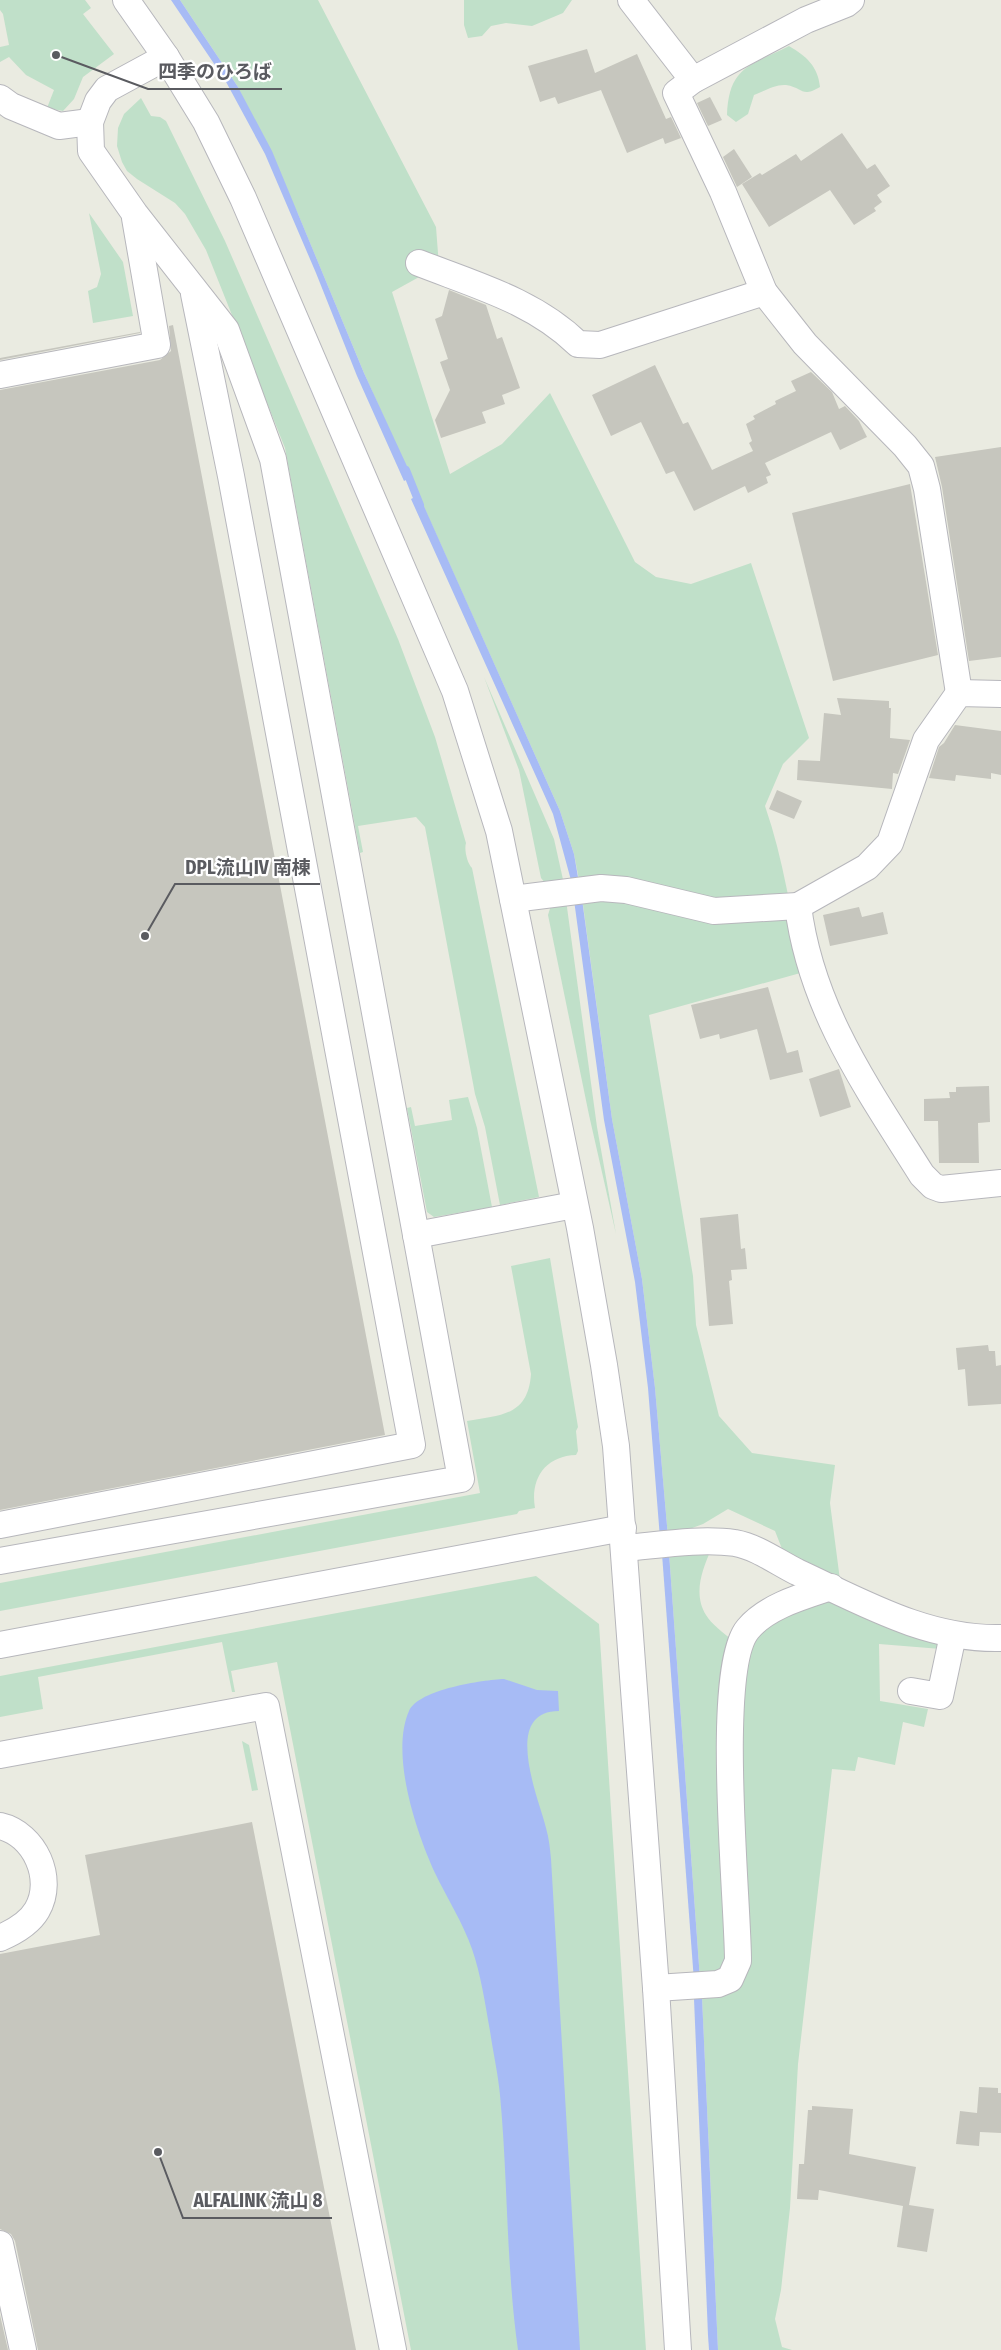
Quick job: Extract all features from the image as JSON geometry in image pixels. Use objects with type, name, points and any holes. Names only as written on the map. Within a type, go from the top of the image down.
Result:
[{"type":"street","points":[[126,0],[166,57],[206,122],[244,198],[455,691],[499,831],[574,1205],[604,1365],[616,1446],[656,1988],[678,2350]]},
{"type":"street","points":[[631,0],[693,80]]},
{"type":"street","points":[[513,899],[601,888],[626,890],[714,911],[798,906],[868,867],[890,843],[926,740],[959,693],[922,466],[905,446],[805,344],[764,292],[723,192],[676,93],[693,80],[806,20],[846,4],[851,0]]},
{"type":"street","points":[[0,1561],[461,1479],[272,458],[226,330],[135,214],[91,150],[90,122],[98,101],[107,89],[166,57]]},
{"type":"street","points":[[0,98],[11,106],[59,126],[90,122]]},
{"type":"street","points":[[0,375],[157,345],[135,214]]},
{"type":"street","points":[[419,263],[518,301],[560,326],[578,344],[600,344],[764,292]]},
{"type":"street","points":[[0,1525],[412,1445],[231,476],[192,289]]},
{"type":"street","points":[[959,693],[1001,694]]},
{"type":"street","points":[[798,906],[807,953],[825,1009],[848,1056],[922,1174],[933,1186],[941,1189],[1001,1183]]},
{"type":"street","points":[[416,1235],[574,1205]]},
{"type":"street","points":[[0,1645],[624,1538],[665,1545],[696,1542],[736,1543],[762,1553],[832,1587],[848,1597],[904,1621],[953,1635],[979,1639],[1001,1638]]},
{"type":"street","points":[[656,1988],[718,1984],[730,1978],[738,1961],[730,1727],[732,1688],[737,1655],[747,1630],[767,1613],[832,1587]]},
{"type":"street","points":[[911,1691],[940,1696],[953,1635]]},
{"type":"street","points":[[0,1755],[266,1706],[393,2350]]},
{"type":"street","points":[[0,1826],[7,1828],[24,1839],[36,1854],[43,1874],[43,1894],[36,1911],[18,1930],[0,1938]]},
{"type":"street","points":[[0,2244],[23,2350]]},
{"type":"green space","points":[[0,0],[85,0],[91,8],[83,14],[114,54],[83,77],[74,99],[63,111],[47,108],[54,90],[26,75],[9,57],[0,62],[0,47],[9,45],[3,14],[0,10]]},
{"type":"green space","points":[[180,0],[318,0],[436,227],[439,266],[392,292],[450,474],[502,444],[550,393],[635,562],[656,577],[691,584],[751,563],[809,738],[783,764],[765,806],[782,868],[804,972],[649,1015],[693,1276],[696,1325],[719,1416],[752,1453],[835,1465],[830,1503],[840,1580],[784,1554],[775,1531],[728,1509],[703,1524],[668,1537],[655,1388],[642,1279],[612,1119],[581,890],[574,854],[560,811],[364,373],[298,214],[238,87]]},
{"type":"green space","points":[[464,0],[572,0],[563,13],[532,26],[506,23],[491,26],[482,36],[468,38],[464,25]]},
{"type":"green space","points":[[789,46],[801,54],[814,67],[820,87],[806,92],[786,85],[774,87],[754,95],[748,114],[736,122],[727,115],[732,86],[737,77],[753,64]]},
{"type":"green space","points":[[141,98],[151,116],[160,117],[166,121],[225,241],[398,639],[435,737],[466,843],[467,859],[472,868],[539,1197],[500,1205],[485,1127],[475,1094],[425,827],[416,817],[358,826],[363,852],[360,853],[285,448],[206,250],[185,214],[175,203],[137,179],[127,171],[122,162],[117,146],[118,128],[124,114]]},
{"type":"green space","points":[[89,213],[123,262],[133,316],[93,323],[88,291],[97,287],[101,274]]},
{"type":"green space","points":[[484,677],[554,839],[564,884],[546,884],[541,878],[519,770]]},
{"type":"green space","points":[[566,900],[597,1127],[616,1234],[589,1115],[548,915],[552,902]]},
{"type":"green space","points":[[468,1097],[477,1128],[492,1207],[434,1217],[427,1212],[407,1108],[411,1107],[415,1126],[452,1120],[449,1100]]},
{"type":"green space","points":[[550,1258],[578,1427],[576,1431],[578,1451],[576,1455],[565,1456],[556,1460],[542,1471],[535,1488],[535,1508],[519,1511],[517,1514],[0,1611],[0,1583],[480,1493],[467,1421],[501,1415],[518,1406],[525,1398],[531,1374],[511,1266]]},
{"type":"green space","points":[[711,1550],[700,1582],[700,1599],[708,1618],[732,1640],[728,1968],[700,1979],[669,1553]]},
{"type":"green space","points":[[536,1576],[599,1624],[646,2350],[411,2350],[277,1662],[231,1671],[235,1692],[232,1692],[222,1642],[38,1677],[43,1709],[0,1717],[0,1676]]},
{"type":"green space","points":[[829,1599],[943,1640],[941,1649],[879,1644],[880,1701],[928,1709],[924,1727],[903,1722],[895,1765],[858,1757],[855,1771],[832,1769],[798,2064],[790,2208],[781,2290],[775,2319],[782,2347],[792,2350],[718,2350],[702,1997],[733,1984],[746,1648],[772,1621]]},
{"type":"green space","points":[[242,1741],[249,1745],[258,1790],[252,1791]]},
{"type":"water","points":[[171,0],[180,0],[238,87],[272,151],[364,373],[412,477],[404,481],[357,376],[316,273],[265,154],[225,80]]},
{"type":"water","points":[[419,495],[560,811],[574,854],[579,883],[572,884],[553,814],[411,499]]},
{"type":"water","points":[[582,899],[612,1119],[642,1279],[655,1388],[668,1537],[660,1538],[648,1388],[635,1282],[604,1120],[574,900]]},
{"type":"water","points":[[669,1553],[700,1979],[694,1981],[662,1554]]},
{"type":"water","points":[[504,1679],[537,1690],[558,1691],[559,1711],[542,1715],[532,1725],[528,1740],[528,1759],[547,1832],[551,1859],[580,2350],[518,2350],[511,2286],[500,2095],[482,1989],[468,1939],[435,1873],[420,1836],[413,1815],[404,1770],[402,1749],[404,1729],[409,1711],[415,1703],[438,1691],[452,1687]]},
{"type":"water","points":[[702,1997],[718,2350],[709,2350],[708,2335],[694,1999]]},
{"type":"building","points":[[587,49],[595,73],[637,54],[666,119],[671,117],[681,138],[665,144],[663,138],[627,153],[601,90],[558,104],[555,97],[540,102],[528,66]]},
{"type":"building","points":[[710,97],[722,120],[708,126],[697,103]]},
{"type":"building","points":[[842,133],[867,169],[875,164],[890,186],[877,195],[882,202],[874,208],[876,211],[854,225],[830,190],[769,227],[742,184],[760,173],[762,175],[796,154],[801,161]]},
{"type":"building","points":[[734,149],[752,177],[737,187],[723,157]]},
{"type":"building","points":[[449,290],[486,305],[497,339],[502,337],[520,388],[502,395],[505,404],[482,412],[486,423],[441,438],[435,420],[450,390],[440,362],[448,359],[435,319],[442,316]]},
{"type":"building","points":[[173,325],[385,1435],[0,1510],[0,390],[160,360],[171,351],[169,326]]},
{"type":"building","points":[[140,333],[0,360],[0,358]]},
{"type":"building","points":[[655,365],[683,424],[688,422],[712,470],[753,451],[749,443],[752,441],[746,424],[755,419],[753,416],[776,404],[775,401],[796,391],[791,381],[811,372],[832,392],[839,409],[845,406],[859,421],[867,437],[840,450],[831,432],[765,463],[771,475],[766,477],[768,483],[748,493],[745,486],[694,511],[674,471],[666,474],[641,422],[611,436],[592,395]]},
{"type":"building","points":[[1001,447],[1001,657],[969,661],[942,487],[935,457]]},
{"type":"building","points":[[910,484],[938,655],[833,681],[792,513]]},
{"type":"building","points":[[837,698],[889,701],[889,708],[891,708],[890,738],[910,740],[898,774],[893,773],[892,789],[797,780],[798,760],[820,761],[824,713],[841,715]]},
{"type":"building","points":[[955,725],[1001,731],[1001,775],[991,773],[991,779],[956,775],[955,781],[929,778],[939,747],[944,743]]},
{"type":"building","points":[[777,790],[802,801],[794,819],[769,809]]},
{"type":"building","points":[[859,907],[862,917],[883,912],[888,934],[830,946],[823,915]]},
{"type":"building","points":[[768,987],[787,1053],[798,1050],[803,1072],[770,1080],[757,1029],[720,1039],[719,1034],[700,1039],[691,1005]]},
{"type":"building","points":[[839,1069],[851,1107],[820,1117],[809,1079]]},
{"type":"building","points":[[989,1086],[990,1122],[978,1123],[979,1163],[939,1163],[938,1121],[924,1121],[924,1099],[950,1098],[949,1092],[956,1092],[956,1087]]},
{"type":"building","points":[[738,1214],[741,1249],[745,1248],[747,1269],[731,1270],[732,1280],[729,1281],[733,1324],[709,1326],[700,1218]]},
{"type":"building","points":[[988,1345],[989,1351],[995,1351],[996,1366],[1001,1365],[1001,1404],[968,1406],[965,1369],[958,1370],[956,1348]]},
{"type":"building","points":[[252,1822],[356,2350],[38,2350],[15,2241],[11,2234],[0,2229],[0,1954],[100,1935],[85,1855]]},
{"type":"building","points":[[979,2087],[998,2088],[998,2093],[1001,2093],[1001,2133],[980,2132],[979,2146],[956,2144],[960,2111],[977,2113]]},
{"type":"building","points":[[812,2106],[853,2109],[849,2154],[916,2167],[909,2205],[934,2209],[927,2252],[897,2247],[903,2206],[819,2190],[818,2200],[797,2199],[799,2164],[804,2164],[808,2110],[812,2110]]},
{"type":"building","points":[[0,2315],[8,2350],[0,2350]]},
{"type":"waterway","points":[[406,470],[420,505]]},
{"type":"place","name":"四季のひろば","points":[[56,55]]},
{"type":"place","name":"DPL流山IV 南棟","points":[[145,936]]},
{"type":"place","name":"ALFALINK 流山 8","points":[[158,2152]]}]
